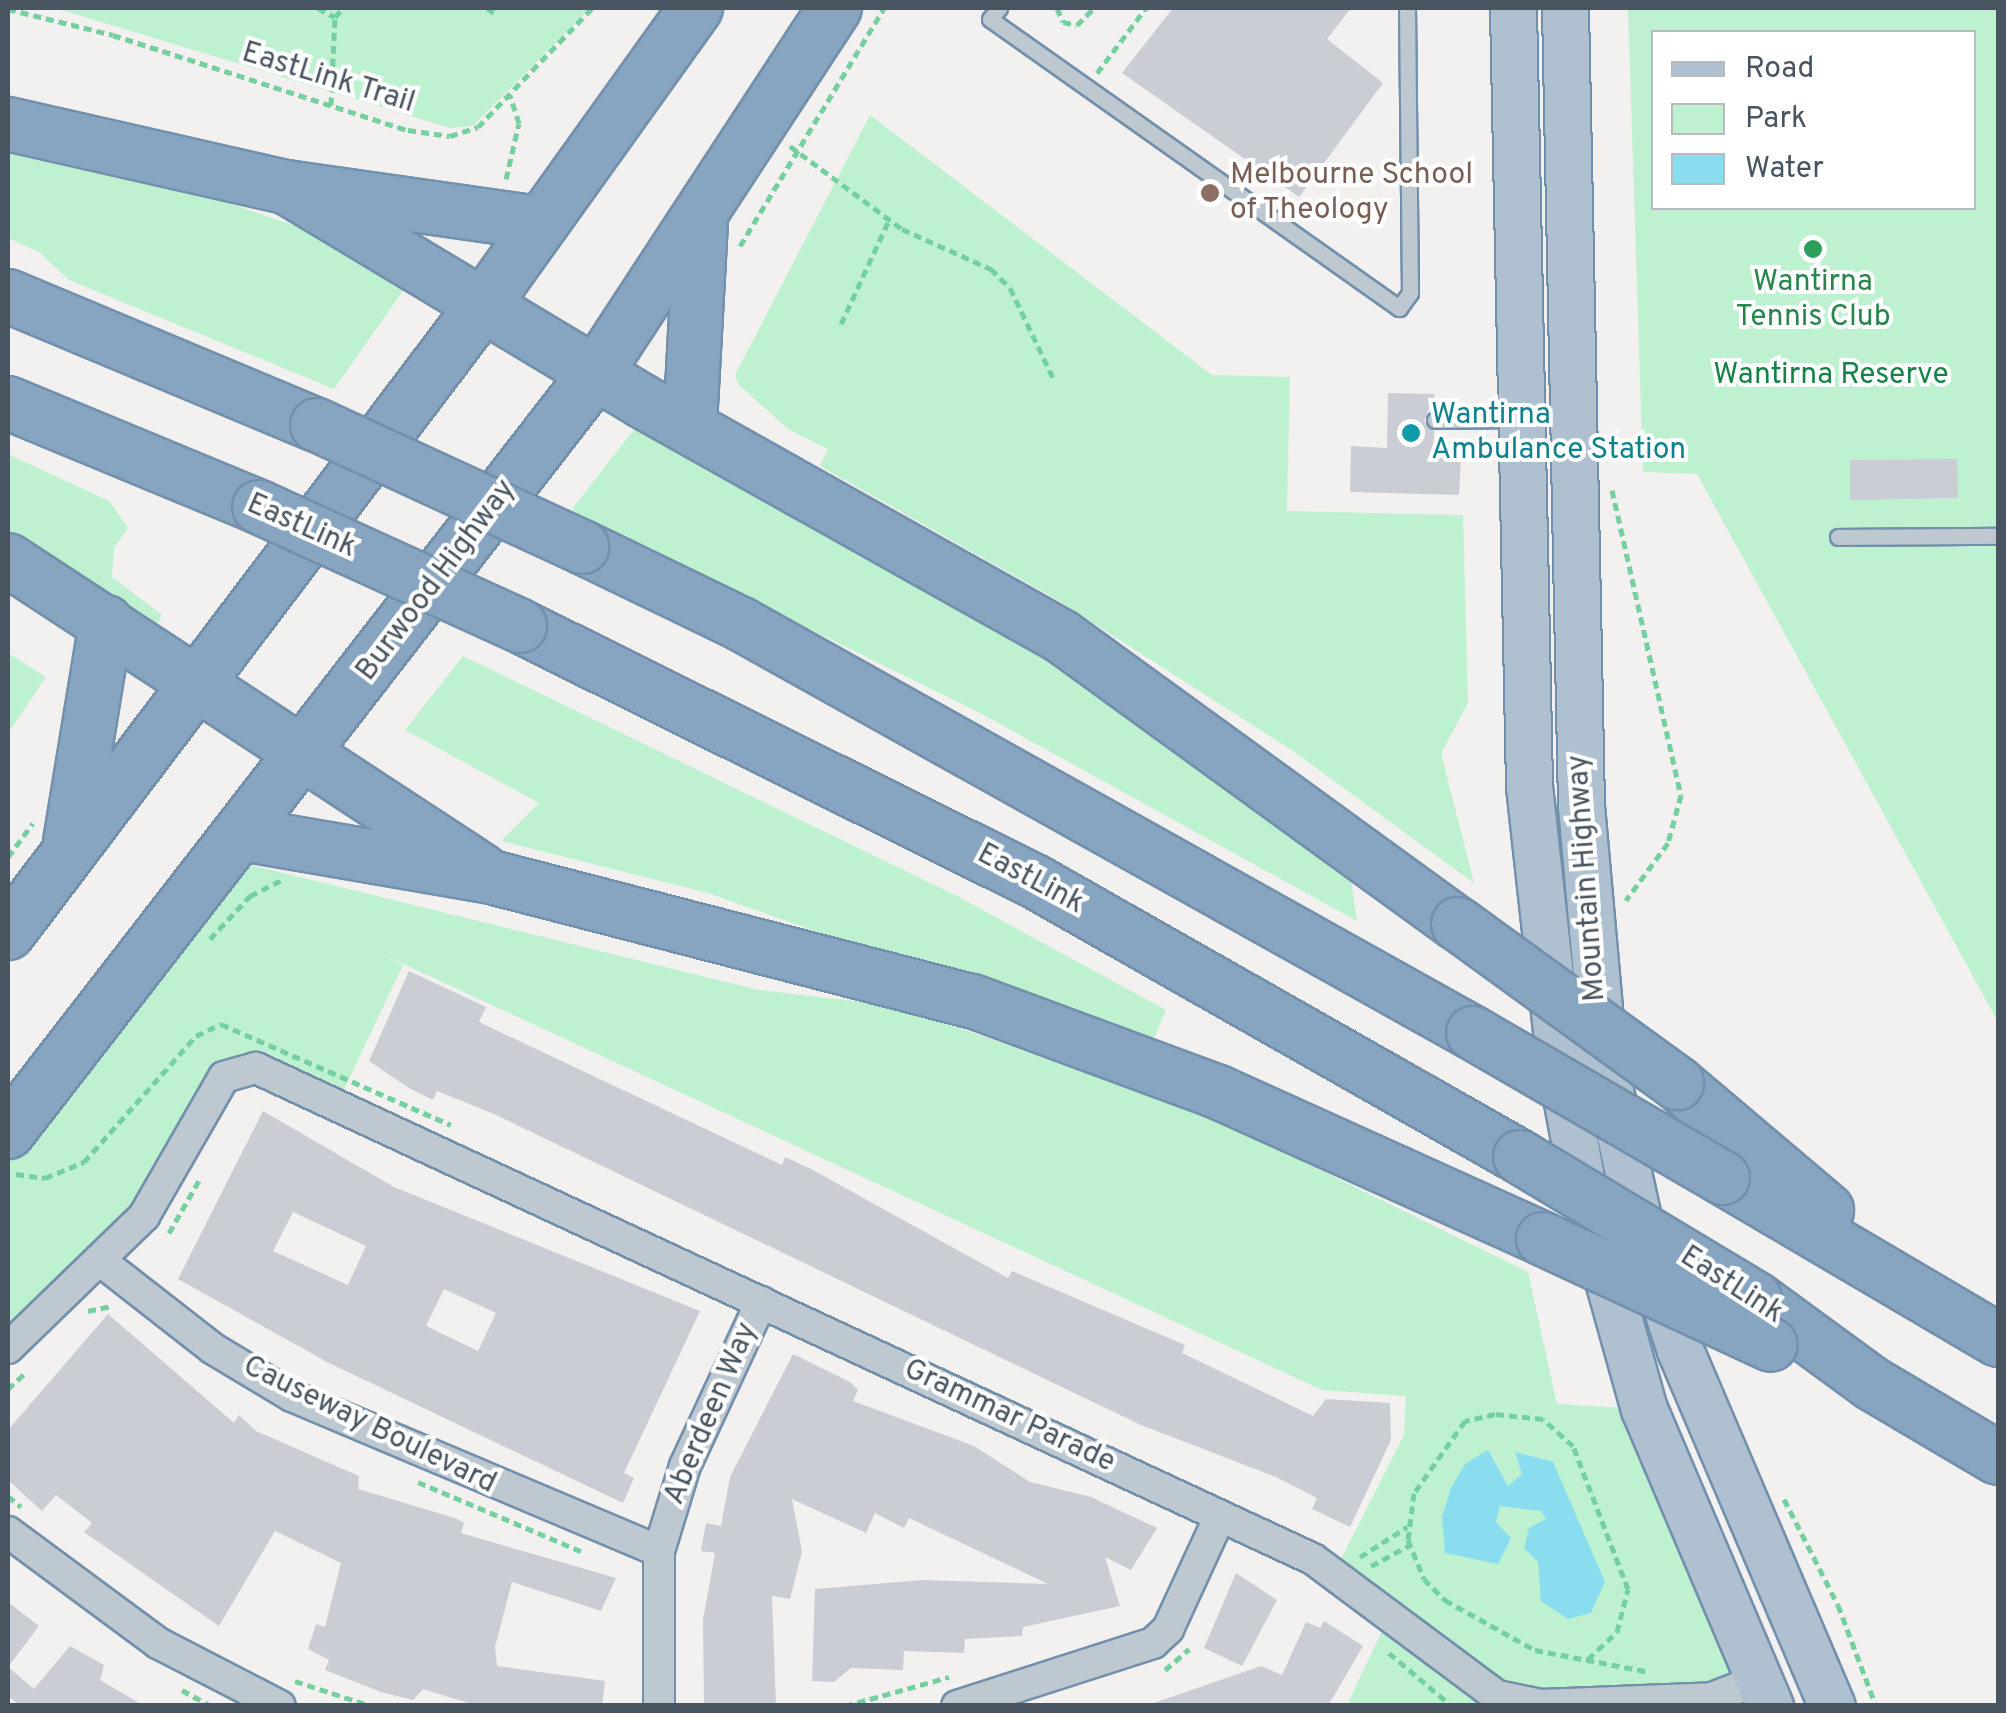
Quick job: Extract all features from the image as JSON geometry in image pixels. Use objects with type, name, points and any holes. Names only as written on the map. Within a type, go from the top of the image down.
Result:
[{"type":"highway","points":[[8,933],[484,304],[696,8]]},
{"type":"highway","name":"Burwood Highway","points":[[8,1132],[309,750],[596,373],[764,126],[835,8]]},
{"type":"highway","points":[[8,124],[286,187],[540,223]]},
{"type":"highway","points":[[286,187],[596,373],[1061,636],[1676,1083],[1916,1286]]},
{"type":"highway","points":[[690,425],[702,218]]},
{"type":"highway","points":[[8,296],[317,425],[741,624],[1473,1033],[1916,1286],[1998,1340]]},
{"type":"highway","name":"EastLink","points":[[8,403],[259,508],[520,626],[1036,882],[1520,1157],[1763,1321],[1998,1458]]},
{"type":"highway","points":[[8,560],[309,750],[491,876]]},
{"type":"highway","points":[[68,852],[106,622]]},
{"type":"highway","points":[[242,834],[491,876],[972,1001],[1218,1092],[1544,1240],[1763,1321]]},
{"type":"main road","name":"Mountain Highway","points":[[1513,8],[1529,786],[1560,1065],[1585,1198],[1644,1410],[1764,1693]]},
{"type":"main road","name":"Mountain Highway","points":[[1565,8],[1580,789],[1604,1063],[1656,1283],[1825,1692]]},
{"type":"main road","points":[[1764,1693],[1825,1692]]},
{"type":"street","name":"Grammar Parade","points":[[102,1262],[151,1206],[217,1086],[234,1071],[256,1068],[1313,1559],[1496,1696],[1541,1704],[1764,1693]]},
{"type":"street","points":[[8,1348],[102,1262]]},
{"type":"street","name":"Causeway Boulevard","points":[[102,1262],[212,1348],[292,1396],[659,1551]]},
{"type":"street","name":"Aberdeen Way","points":[[659,1706],[659,1551],[689,1455],[761,1302]]},
{"type":"street","points":[[957,1706],[1153,1643],[1168,1629],[1220,1516]]},
{"type":"street","points":[[8,1532],[158,1643],[280,1706]]},
{"type":"lane","points":[[1000,8],[990,20],[1398,308],[1410,293],[1406,8]]},
{"type":"lane","points":[[1434,420],[1519,419]]},
{"type":"lane","points":[[1838,537],[1998,536]]},
{"type":"path","points":[[318,8],[335,17]]},
{"type":"path","points":[[331,106],[335,17],[343,8]]},
{"type":"path","points":[[487,8],[494,12]]},
{"type":"path","name":"EastLink Trail","points":[[8,9],[114,34],[408,130],[450,136],[478,127],[592,8]]},
{"type":"path","points":[[1058,8],[1062,22],[1077,25],[1094,8]]},
{"type":"path","points":[[1086,88],[1146,8]]},
{"type":"path","points":[[764,126],[889,220],[966,255],[1010,288],[1055,382]]},
{"type":"path","points":[[841,324],[889,220]]},
{"type":"path","points":[[1610,474],[1681,795],[1660,858],[1621,908]]},
{"type":"path","points":[[166,1237],[204,1173]]},
{"type":"path","points":[[76,1324],[124,1295]]},
{"type":"path","points":[[8,1390],[38,1360]]},
{"type":"path","points":[[1588,1659],[1617,1632],[1628,1588],[1561,1427],[1508,1414],[1465,1421],[1420,1478],[1407,1526],[1424,1580],[1446,1600],[1535,1650],[1588,1659],[1644,1666],[1650,1675]]},
{"type":"path","points":[[1780,1494],[1810,1543],[1876,1706]]},
{"type":"path","points":[[8,1496],[38,1520]]},
{"type":"path","points":[[1360,1556],[1407,1526]]},
{"type":"path","points":[[1371,1566],[1410,1545]]},
{"type":"path","points":[[1157,1672],[1180,1663],[1197,1632]]},
{"type":"path","points":[[1378,1643],[1452,1706]]},
{"type":"path","points":[[846,1706],[958,1674]]},
{"type":"path","points":[[279,1675],[371,1706]]},
{"type":"green space","points":[[55,8],[590,8],[473,126],[450,128]]},
{"type":"green space","name":"Wantirna Reserve","points":[[1628,8],[1998,8],[1998,1022],[1697,474],[1643,472]]},
{"type":"green space","points":[[870,115],[1212,375],[1290,377],[1287,511],[1463,515],[1468,703],[1441,753],[1474,883],[1293,751],[1054,598],[820,466],[828,449],[788,429],[738,384],[735,375]]},
{"type":"green space","points":[[8,144],[217,199],[354,246],[412,278],[334,389],[69,280],[39,252],[8,238]]},
{"type":"green space","points":[[643,418],[934,577],[1347,852],[1357,921],[978,712],[582,517],[572,509]]},
{"type":"green space","points":[[8,454],[109,501],[128,528],[114,548],[112,577],[162,615],[156,626],[8,538]]},
{"type":"green space","points":[[8,653],[46,677],[8,733]]},
{"type":"green space","points":[[463,656],[957,896],[1166,1010],[1149,1050],[708,893],[501,841],[539,803],[405,730]]},
{"type":"green space","points":[[223,858],[759,990],[895,1006],[1204,1113],[1528,1272],[1557,1404],[1644,1409],[1770,1705],[1347,1705],[1388,1618],[1333,1575],[1404,1435],[1406,1396],[1322,1390],[384,955],[403,965],[338,1102],[244,1068],[157,1197],[8,1348],[8,1123]]},
{"type":"water","points":[[1488,1450],[1508,1486],[1522,1474],[1515,1452],[1553,1462],[1605,1582],[1591,1613],[1568,1619],[1541,1601],[1538,1562],[1524,1548],[1529,1528],[1546,1519],[1541,1511],[1500,1506],[1496,1522],[1511,1538],[1498,1564],[1445,1553],[1442,1517],[1451,1488],[1465,1464]]},
{"type":"building","points":[[1173,8],[1351,8],[1327,39],[1383,83],[1299,197],[1122,73]]},
{"type":"building","name":"Wantirna Ambulance Station","points":[[1388,393],[1435,394],[1424,421],[1434,431],[1433,458],[1461,459],[1459,495],[1350,492],[1351,446],[1387,448]]},
{"type":"building","points":[[1957,459],[1958,498],[1850,500],[1850,460]]},
{"type":"building","points":[[409,971],[486,1007],[479,1022],[782,1165],[785,1157],[811,1169],[1008,1278],[1012,1271],[1185,1345],[1182,1353],[1313,1416],[1326,1399],[1390,1403],[1391,1440],[1350,1527],[1312,1509],[1317,1498],[1276,1477],[1141,1425],[494,1114],[437,1091],[433,1100],[409,1088],[369,1061]]},
{"type":"building","points":[[263,1111],[394,1187],[700,1311],[624,1473],[634,1478],[623,1503],[327,1362],[178,1279]],"holes":[[[293,1212],[366,1246],[348,1285],[273,1251]],[[444,1289],[496,1313],[478,1351],[426,1326]]]},
{"type":"building","points":[[108,1314],[234,1423],[239,1415],[256,1431],[359,1476],[358,1489],[455,1518],[464,1523],[461,1533],[616,1578],[601,1611],[512,1582],[495,1647],[497,1666],[605,1681],[602,1706],[478,1706],[423,1689],[413,1700],[381,1692],[325,1670],[329,1660],[308,1649],[316,1624],[325,1627],[341,1563],[275,1531],[219,1626],[84,1532],[92,1523],[56,1495],[42,1511],[8,1480],[8,1430]]},
{"type":"building","points":[[793,1354],[850,1382],[858,1390],[853,1401],[974,1446],[1030,1482],[1091,1497],[1157,1528],[1131,1570],[1105,1557],[1120,1606],[1023,1627],[1022,1636],[965,1639],[964,1653],[904,1651],[903,1670],[851,1668],[834,1682],[812,1681],[815,1589],[922,1580],[1048,1584],[909,1518],[904,1528],[875,1513],[866,1533],[792,1499],[802,1552],[790,1599],[772,1596],[776,1706],[704,1705],[703,1620],[715,1553],[701,1551],[706,1523],[721,1526],[730,1477]]},
{"type":"building","points":[[1236,1573],[1277,1600],[1242,1666],[1204,1648]]},
{"type":"building","points":[[8,1602],[39,1626],[8,1667]]},
{"type":"building","points":[[1324,1621],[1363,1646],[1328,1706],[1145,1706],[1261,1666],[1282,1675],[1306,1622],[1320,1628]]},
{"type":"building","points":[[70,1646],[104,1665],[100,1680],[144,1706],[20,1706],[8,1696],[8,1667],[34,1689]]},
{"type":"place","name":"Melbourne School of Theology","points":[[1210,193]]},
{"type":"place","name":"Wantirna Tennis Club","points":[[1813,249]]},
{"type":"place","name":"Wantirna Ambulance Station","points":[[1411,433]]}]
